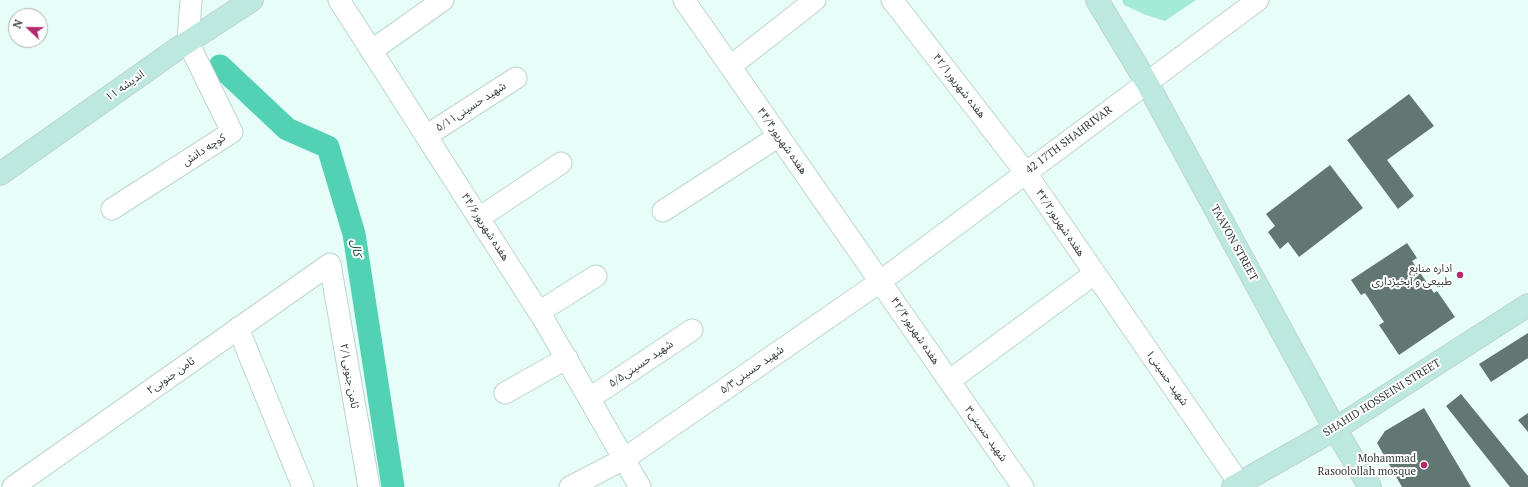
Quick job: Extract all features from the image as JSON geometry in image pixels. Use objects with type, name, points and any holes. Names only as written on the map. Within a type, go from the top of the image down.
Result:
[{"type":"street","points":[[188,42],[191,0]]},
{"type":"street","name":"اندیشه ۱۱","points":[[0,174],[188,42],[252,0]]},
{"type":"street","name":"هفده شهریور۴۴/۶","points":[[339,0],[539,312],[567,358],[640,487]]},
{"type":"street","points":[[372,51],[443,0]]},
{"type":"street","name":"هفده شهریور۴۴/۴","points":[[684,0],[881,281]]},
{"type":"street","points":[[731,66],[815,0]]},
{"type":"street","name":"هفده شهریور۴۲/۱","points":[[892,0],[1026,173]]},
{"type":"street","name":"TA'AVON STREET","points":[[1098,0],[1146,83],[1335,429],[1370,487]]},
{"type":"street","name":"42 17TH SHAHRIVAR","points":[[881,281],[1258,0]]},
{"type":"street","name":"کوچه دانش","points":[[112,209],[232,132],[188,42]]},
{"type":"street","name":"شهید حسینی۵/۱۱","points":[[426,136],[516,78]]},
{"type":"street","points":[[663,211],[779,136]]},
{"type":"street","points":[[479,218],[561,163]]},
{"type":"street","name":"هفده شهریور۴۲/۲","points":[[1026,173],[1094,274]]},
{"type":"street","name":"ثامن جنوبی۲","points":[[13,487],[330,264]]},
{"type":"street","name":"ثامن جنوبی۲/۱","points":[[330,264],[369,487]]},
{"type":"street","points":[[949,381],[1094,274]]},
{"type":"street","name":"شهید حسینی۱","points":[[1094,274],[1236,485]]},
{"type":"street","points":[[539,312],[596,276]]},
{"type":"street","name":"هفده شهریور۴۲/۴","points":[[881,281],[949,381]]},
{"type":"street","name":"شهید حسینی۵/۳","points":[[570,487],[624,459],[881,281]]},
{"type":"street","name":"SHAHID HOSSEINI STREET","points":[[1236,485],[1335,429],[1528,305]]},
{"type":"street","points":[[238,328],[303,487]]},
{"type":"street","name":"شهید حسینی۵/۵","points":[[590,398],[692,330]]},
{"type":"street","points":[[505,393],[567,358]]},
{"type":"street","name":"شهید حسینی۳","points":[[949,381],[1023,487]]},
{"type":"street","points":[[0,480],[5,487]]},
{"type":"green space","points":[[1122,0],[1196,0],[1165,21],[1146,15],[1124,5]]},
{"type":"building","points":[[1409,94],[1434,126],[1387,160],[1414,196],[1398,209],[1347,140]]},
{"type":"building","points":[[1330,165],[1363,208],[1299,257],[1288,242],[1280,249],[1268,232],[1275,226],[1266,214]]},
{"type":"building","points":[[1407,243],[1417,258],[1412,261],[1434,293],[1437,291],[1455,317],[1399,355],[1379,325],[1384,322],[1365,293],[1361,295],[1351,280]]},
{"type":"building","points":[[1528,333],[1528,358],[1491,382],[1479,364]]},
{"type":"building","points":[[1461,394],[1528,476],[1528,487],[1510,487],[1446,406]]},
{"type":"building","name":"Mohammad Rasoolollah mosque","points":[[1424,408],[1471,487],[1402,487],[1377,443],[1385,431]]},
{"type":"building","points":[[1528,413],[1528,432],[1518,420]]},
{"type":"waterway","name":"کال","points":[[220,66],[287,129],[328,147],[354,234],[393,487]]},
{"type":"place","name":"اداره منابع طبیعی و آبخیزداری","points":[[1460,275]]},
{"type":"place","name":"Mohammad Rasoolollah mosque","points":[[1424,465]]}]
